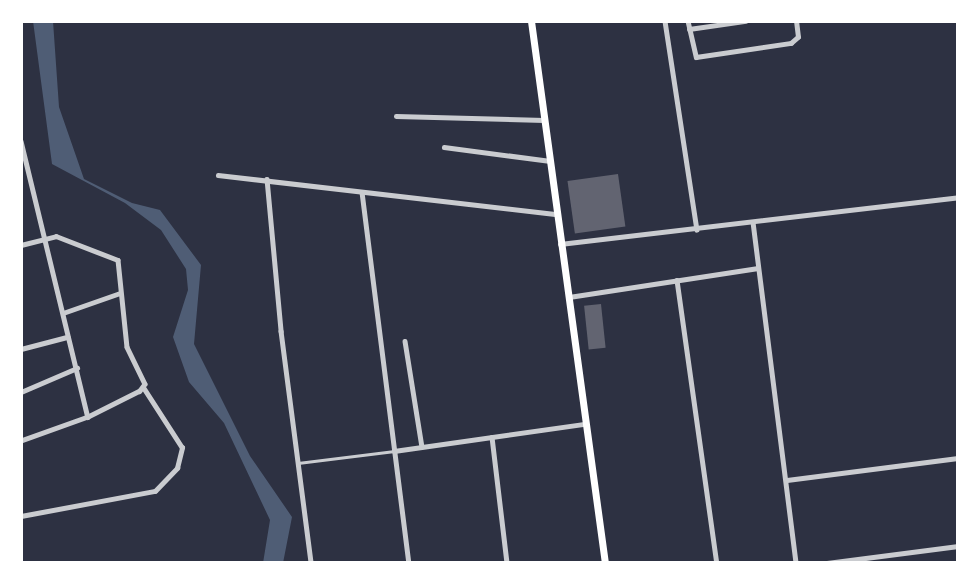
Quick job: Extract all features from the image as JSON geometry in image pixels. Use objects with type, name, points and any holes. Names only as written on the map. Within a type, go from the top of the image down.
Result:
[{"type":"main road","points":[[531,21],[605,563]]},
{"type":"street","points":[[665,21],[697,230]]},
{"type":"street","points":[[688,21],[696,57],[791,43],[798,37],[796,21]]},
{"type":"street","points":[[689,29],[745,21]]},
{"type":"street","points":[[396,116],[544,120]]},
{"type":"street","points":[[21,141],[88,417]]},
{"type":"street","points":[[444,147],[551,161]]},
{"type":"street","points":[[218,174],[557,214]]},
{"type":"street","points":[[267,179],[311,563]]},
{"type":"street","points":[[362,192],[409,563]]},
{"type":"street","points":[[560,244],[697,230],[958,197]]},
{"type":"street","points":[[753,222],[796,563]]},
{"type":"street","points":[[21,245],[43,237],[56,236],[113,255],[118,260],[127,347],[144,389],[181,448],[177,468],[155,491],[21,516]]},
{"type":"street","points":[[568,297],[758,268]]},
{"type":"street","points":[[677,280],[717,563]]},
{"type":"street","points":[[63,313],[120,293]]},
{"type":"street","points":[[21,348],[68,337]]},
{"type":"street","points":[[405,341],[422,447]]},
{"type":"street","points":[[21,392],[78,368]]},
{"type":"street","points":[[21,441],[88,417],[144,389]]},
{"type":"street","points":[[394,451],[584,424]]},
{"type":"street","points":[[492,438],[507,563]]},
{"type":"street","points":[[787,481],[958,458]]},
{"type":"street","points":[[827,563],[958,546]]},
{"type":"lane","points":[[298,463],[394,451]]},
{"type":"water","points":[[33,21],[53,21],[59,107],[84,179],[132,203],[160,210],[201,265],[194,344],[250,456],[292,517],[283,563],[263,563],[270,520],[224,423],[189,382],[173,337],[188,290],[186,269],[161,230],[125,203],[52,164]]},
{"type":"building","points":[[618,174],[625,226],[575,234],[567,181]]},
{"type":"building","points":[[601,304],[606,348],[589,350],[584,306]]}]
